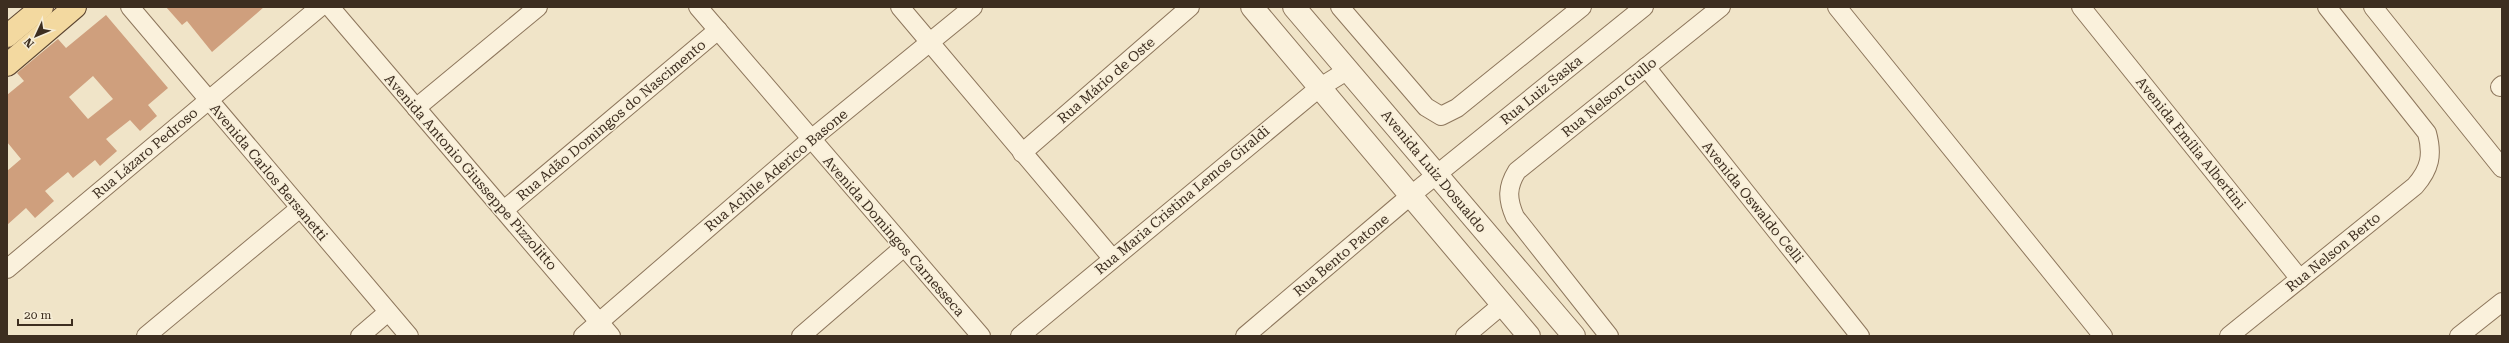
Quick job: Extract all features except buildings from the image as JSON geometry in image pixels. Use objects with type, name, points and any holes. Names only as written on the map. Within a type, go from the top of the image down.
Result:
[{"type":"main road","points":[[7,36],[42,7]]},
{"type":"main road","points":[[7,65],[75,7]]},
{"type":"street","name":"Avenida Carlos Bersanetti","points":[[130,7],[409,336]]},
{"type":"street","name":"Rua Lázaro Pedroso","points":[[7,269],[320,7]]},
{"type":"street","name":"Avenida Antonio Giusseppe Pizzolitto","points":[[330,7],[612,336]]},
{"type":"street","points":[[416,108],[538,7]]},
{"type":"street","name":"Avenida Domingos Carnesseca","points":[[698,7],[810,140],[981,336]]},
{"type":"street","points":[[900,7],[1112,258]]},
{"type":"street","name":"Rua Achile Aderico Basone","points":[[583,336],[810,140],[973,7]]},
{"type":"street","name":"Rua Mário de Oste","points":[[1022,153],[1190,7]]},
{"type":"street","points":[[1252,7],[1529,336]]},
{"type":"street","name":"Avenida Luiz Dosualdo","points":[[1294,7],[1438,174],[1574,336]]},
{"type":"street","points":[[1340,7],[1426,107],[1441,116],[1457,108],[1582,7]]},
{"type":"street","name":"Rua Luiz Saska","points":[[1438,174],[1644,7]]},
{"type":"street","name":"Rua Nelson Gullo","points":[[1609,336],[1514,217],[1509,205],[1508,193],[1511,181],[1517,171],[1721,7]]},
{"type":"street","points":[[1837,7],[2103,336]]},
{"type":"street","name":"Avenida Emília Albertini","points":[[2081,7],[2300,279]]},
{"type":"street","name":"Rua Nelson Berto","points":[[2229,336],[2415,186],[2425,175],[2430,162],[2431,147],[2427,133],[2327,7]]},
{"type":"street","points":[[2373,7],[2502,168]]},
{"type":"street","name":"Rua Adão Domingos do Nascimento","points":[[504,210],[718,30]]},
{"type":"street","name":"Avenida Oswaldo Celli","points":[[1646,67],[1860,336]]},
{"type":"street","name":"Rua Maria Cristina Lemos Giraldi","points":[[1020,336],[1112,258],[1319,88],[1348,70]]},
{"type":"street","name":"Rua Bento Patone","points":[[1245,336],[1438,174]]},
{"type":"street","points":[[146,336],[300,208]]},
{"type":"street","points":[[801,336],[904,247]]},
{"type":"street","points":[[2459,336],[2502,302]]},
{"type":"street","points":[[1466,336],[1503,304]]},
{"type":"street","points":[[360,336],[388,312]]}]
